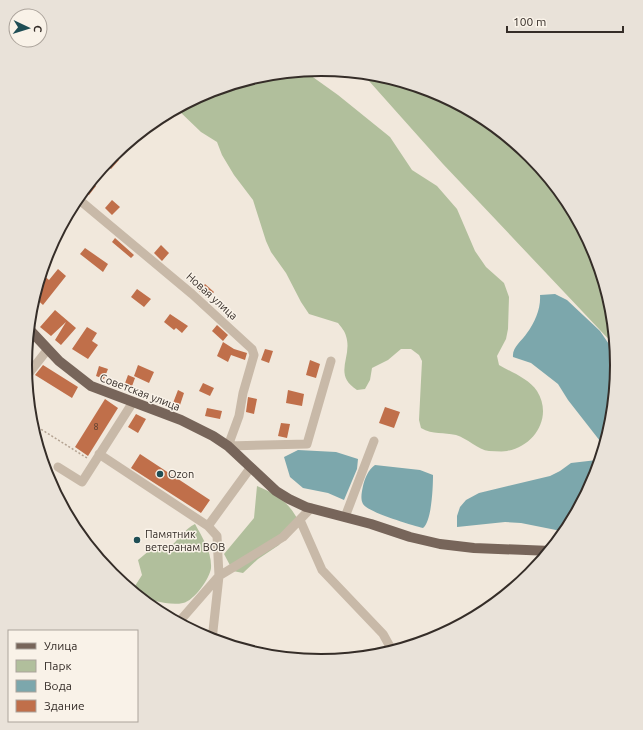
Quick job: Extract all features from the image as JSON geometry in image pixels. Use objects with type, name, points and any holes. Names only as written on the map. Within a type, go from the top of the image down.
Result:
[{"type":"main road","name":"Советская улица","points":[[34,335],[59,361],[91,386],[197,427],[228,446],[289,500],[311,508],[410,537],[440,544],[474,548],[543,551]]},
{"type":"street","name":"Новая улица","points":[[82,202],[192,294],[252,348],[254,355],[243,393],[239,416],[228,446]]},
{"type":"street","points":[[32,369],[48,349]]},
{"type":"street","points":[[228,446],[307,444],[331,361]]},
{"type":"street","points":[[58,467],[82,482],[133,402]]},
{"type":"street","points":[[345,517],[374,441]]},
{"type":"street","points":[[99,454],[208,526],[217,536],[219,576],[213,633]]},
{"type":"street","points":[[208,526],[251,467]]},
{"type":"street","points":[[182,619],[219,576],[283,537],[311,508]]},
{"type":"street","points":[[300,520],[322,570],[383,634],[390,646]]},
{"type":"path","points":[[40,428],[94,463]]},
{"type":"green space","points":[[311,76],[338,95],[390,137],[412,170],[437,186],[457,209],[475,251],[486,267],[504,283],[509,297],[508,329],[506,339],[497,356],[499,365],[525,379],[537,391],[543,410],[542,420],[533,436],[526,443],[517,448],[507,451],[489,451],[456,435],[434,432],[421,428],[419,420],[422,361],[419,355],[411,349],[401,349],[388,360],[372,368],[370,380],[365,389],[357,390],[350,384],[344,371],[347,344],[344,331],[338,323],[309,314],[286,273],[271,252],[253,200],[234,175],[222,155],[217,142],[201,132],[180,112],[193,105],[247,85],[284,78]]},
{"type":"green space","points":[[368,79],[396,85],[450,105],[498,135],[539,174],[562,204],[572,220],[589,254],[601,290],[609,327],[610,340],[443,164]]},
{"type":"green space","points":[[257,486],[281,499],[290,508],[298,520],[279,545],[258,559],[243,573],[233,571],[224,554],[254,518]]},
{"type":"green space","points":[[195,524],[210,556],[211,568],[208,577],[196,594],[183,603],[169,604],[154,602],[134,586],[142,575],[138,560],[156,545],[170,547],[191,526]]},
{"type":"water","points":[[555,294],[567,300],[600,331],[610,346],[611,365],[609,403],[600,444],[600,441],[568,400],[558,384],[531,363],[513,357],[514,350],[535,320],[540,305],[540,295]]},
{"type":"water","points":[[298,450],[336,452],[358,459],[357,469],[344,500],[328,493],[303,488],[290,477],[284,457]]},
{"type":"water","points":[[595,460],[581,493],[559,531],[521,523],[505,522],[457,527],[457,516],[460,507],[466,500],[479,493],[550,476],[571,463]]},
{"type":"water","points":[[375,465],[420,470],[433,475],[430,511],[426,524],[423,528],[382,515],[363,504],[362,495],[364,483],[369,472]]},
{"type":"building","points":[[118,159],[119,160],[111,169],[110,168]]},
{"type":"building","points":[[95,185],[96,186],[88,194]]},
{"type":"building","points":[[112,200],[120,207],[112,215],[105,208]]},
{"type":"building","points":[[115,238],[134,255],[131,258],[112,242]]},
{"type":"building","points":[[161,245],[169,253],[162,261],[154,253]]},
{"type":"building","points":[[85,248],[108,264],[103,272],[80,254]]},
{"type":"building","points":[[58,269],[66,276],[43,305],[39,302],[46,277],[49,280]]},
{"type":"building","points":[[205,284],[214,292],[208,299],[199,291]]},
{"type":"building","points":[[137,289],[151,299],[144,307],[131,297]]},
{"type":"building","points":[[55,310],[76,328],[61,345],[55,340],[66,322],[51,336],[40,327]]},
{"type":"building","points":[[170,314],[188,326],[182,333],[176,328],[174,330],[164,322]]},
{"type":"building","points":[[217,325],[228,335],[223,341],[212,331]]},
{"type":"building","points":[[87,327],[97,333],[92,341],[98,345],[88,359],[72,349]]},
{"type":"building","points":[[223,342],[234,349],[247,353],[245,360],[231,355],[228,362],[217,356]]},
{"type":"building","points":[[265,349],[273,351],[269,363],[261,360]]},
{"type":"building","points":[[310,360],[320,364],[316,378],[306,375]]},
{"type":"building","points":[[43,365],[78,387],[72,398],[35,375]]},
{"type":"building","points":[[138,365],[154,372],[149,383],[134,376]]},
{"type":"building","points":[[99,366],[108,369],[104,379],[96,376]]},
{"type":"building","points":[[128,375],[135,378],[131,389],[124,386]]},
{"type":"building","points":[[203,383],[214,388],[210,396],[199,391]]},
{"type":"building","points":[[178,390],[184,393],[180,405],[173,403]]},
{"type":"building","points":[[288,390],[304,394],[302,406],[286,403]]},
{"type":"building","points":[[248,397],[257,399],[254,414],[246,412]]},
{"type":"building","points":[[105,399],[118,408],[88,456],[75,447]]},
{"type":"building","points":[[385,407],[400,412],[394,428],[379,423]]},
{"type":"building","points":[[207,408],[222,411],[220,419],[205,416]]},
{"type":"building","points":[[136,414],[146,419],[138,433],[128,427]]},
{"type":"building","points":[[281,423],[290,424],[287,438],[278,436]]},
{"type":"building","points":[[140,454],[210,500],[201,513],[131,468]]},
{"type":"place","name":"Ozon","points":[[160,474]]},
{"type":"place","name":"Памятник ветеранам ВОВ","points":[[137,540]]}]
